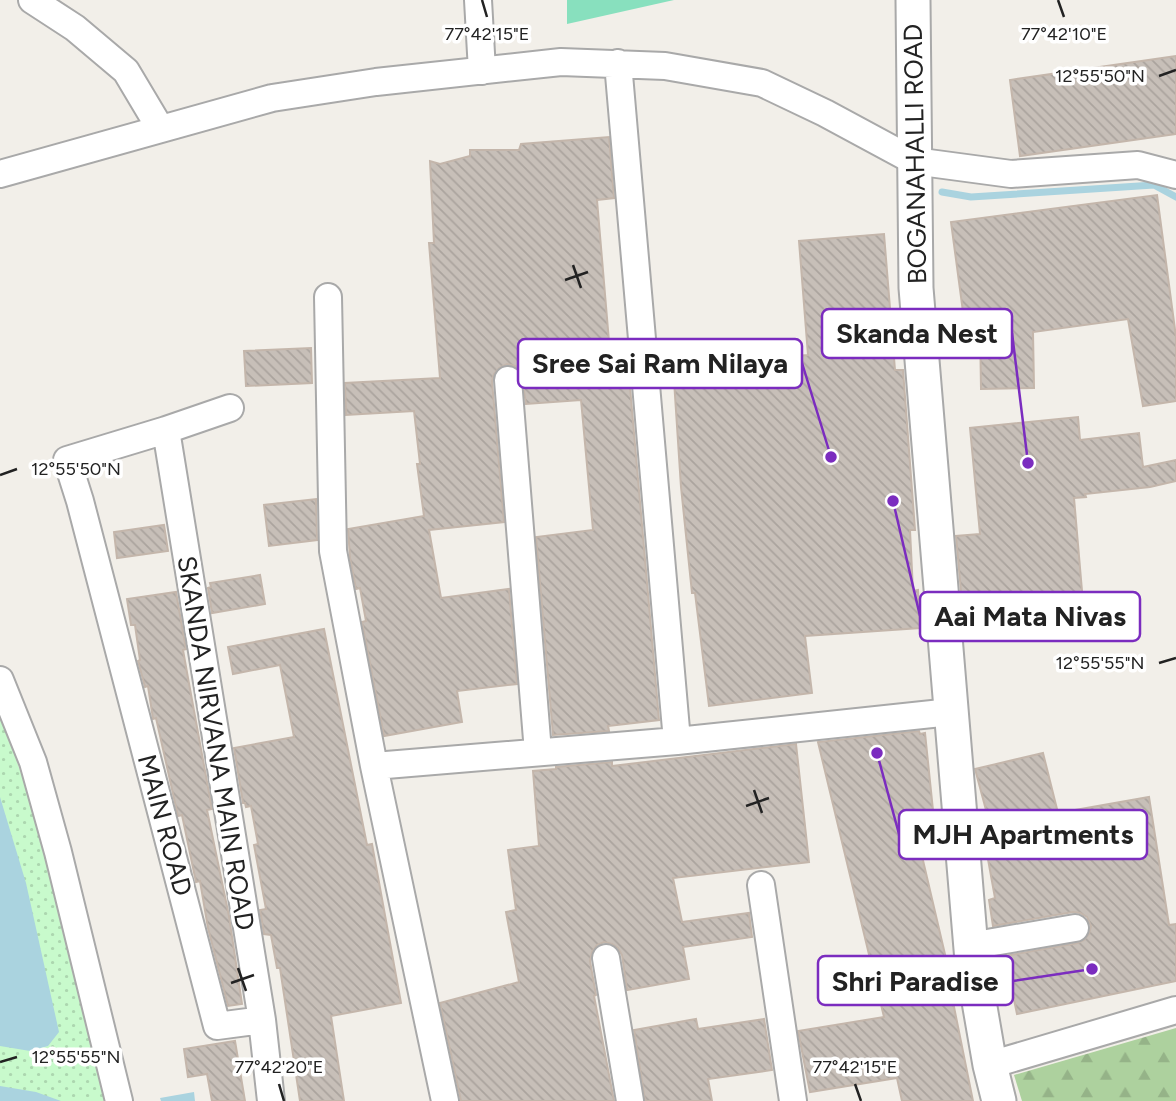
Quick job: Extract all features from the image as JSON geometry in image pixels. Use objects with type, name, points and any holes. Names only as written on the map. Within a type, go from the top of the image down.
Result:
[{"type":"street","points":[[33,0],[75,28],[126,71],[160,128]]},
{"type":"street","points":[[57,0],[75,28]]},
{"type":"street","points":[[478,0],[482,71]]},
{"type":"street","name":"BOGANAHALLI ROAD","points":[[913,0],[916,288],[970,946],[990,1065],[999,1101]]},
{"type":"street","points":[[0,174],[272,98],[376,82],[561,62],[619,73],[665,66],[762,83],[914,161],[1011,174],[1138,165],[1176,175]]},
{"type":"street","points":[[619,73],[677,741]]},
{"type":"street","points":[[328,297],[333,551],[374,766],[445,1101]]},
{"type":"street","points":[[508,380],[538,752]]},
{"type":"street","points":[[166,430],[230,408]]},
{"type":"street","name":"SKANDA NIRVANA MAIN ROAD","points":[[166,430],[262,1020]]},
{"type":"street","name":"MAIN ROAD","points":[[166,430],[67,460],[217,1026],[262,1020]]},
{"type":"street","points":[[0,680],[37,775],[119,1101]]},
{"type":"street","points":[[374,766],[677,741],[951,712]]},
{"type":"street","points":[[761,885],[793,1101]]},
{"type":"street","points":[[970,946],[1075,928]]},
{"type":"street","points":[[606,958],[630,1101]]},
{"type":"street","points":[[990,1065],[1176,1010]]},
{"type":"street","points":[[262,1020],[271,1101]]},
{"type":"green space","points":[[567,0],[674,0],[567,24]]},
{"type":"green space","points":[[0,712],[49,855],[109,1101],[0,1101]]},
{"type":"green space","points":[[1176,1028],[1176,1101],[1022,1101],[1014,1075]]},
{"type":"water","points":[[0,797],[26,883],[59,1032],[48,1046],[30,1051],[0,1046]]},
{"type":"water","points":[[0,1086],[36,1092],[61,1101],[0,1101]]},
{"type":"water","points":[[194,1092],[195,1101],[161,1101],[160,1098]]},
{"type":"building","points":[[1176,56],[1176,134],[1020,156],[1010,80]]},
{"type":"building","points":[[609,137],[614,198],[597,200],[611,365],[628,364],[659,720],[608,726],[609,731],[553,735],[536,537],[593,530],[581,400],[526,404],[521,372],[515,366],[507,364],[499,368],[492,381],[504,522],[429,530],[441,598],[509,589],[517,684],[457,691],[462,722],[384,736],[362,622],[366,621],[360,588],[356,589],[350,558],[348,529],[424,516],[417,464],[420,464],[414,411],[346,415],[345,383],[440,378],[429,243],[434,243],[430,161],[440,164],[470,156],[470,150],[519,150],[521,144]]},
{"type":"building","points":[[1157,195],[1176,337],[1176,401],[1143,406],[1128,319],[1033,332],[1034,388],[981,389],[980,325],[965,327],[951,222]]},
{"type":"building","points":[[884,234],[895,370],[903,370],[915,530],[910,530],[913,591],[918,590],[920,628],[805,636],[812,693],[709,706],[695,593],[692,593],[681,487],[673,365],[808,355],[799,241]]},
{"type":"building","points":[[311,348],[312,383],[246,386],[244,351]]},
{"type":"building","points":[[1078,417],[1080,440],[1139,433],[1143,467],[1176,460],[1176,481],[1150,487],[1085,494],[1086,497],[1074,498],[1084,614],[964,625],[956,536],[980,534],[970,428]]},
{"type":"building","points":[[316,499],[317,540],[269,546],[264,505]]},
{"type":"building","points":[[164,525],[168,551],[117,558],[114,532]]},
{"type":"building","points":[[260,575],[265,604],[212,613],[208,588],[211,587],[210,583]]},
{"type":"building","points":[[176,592],[186,649],[183,650],[212,809],[207,810],[229,916],[242,1004],[228,1006],[208,928],[200,881],[196,882],[182,815],[178,816],[156,718],[153,719],[148,686],[145,687],[138,661],[135,625],[131,625],[127,599]]},
{"type":"building","points":[[324,629],[367,845],[372,844],[401,1003],[331,1016],[344,1101],[300,1101],[280,968],[277,968],[271,935],[264,934],[260,910],[266,909],[254,845],[258,844],[251,806],[246,807],[243,803],[234,748],[294,737],[280,665],[233,674],[228,647]]},
{"type":"building","points":[[919,731],[920,734],[925,733],[934,820],[914,822],[955,997],[952,997],[973,1101],[902,1101],[897,1078],[810,1092],[798,1031],[884,1017],[818,742]]},
{"type":"building","points":[[796,744],[809,862],[673,878],[682,922],[749,913],[752,937],[683,947],[689,979],[627,990],[622,955],[618,948],[604,942],[597,945],[592,952],[590,961],[596,995],[594,996],[614,1101],[461,1101],[440,1003],[519,982],[506,912],[516,910],[508,850],[539,846],[533,771],[612,762],[612,766]]},
{"type":"building","points":[[1043,753],[1058,813],[1149,797],[1169,925],[1176,924],[1176,981],[1017,1014],[1005,956],[1078,943],[1089,934],[1091,926],[1087,917],[1073,912],[993,926],[989,900],[995,898],[982,826],[990,825],[975,769]]},
{"type":"building","points":[[696,1019],[698,1029],[764,1019],[772,1070],[708,1079],[712,1101],[645,1101],[634,1030]]},
{"type":"building","points":[[235,1041],[245,1101],[212,1101],[207,1074],[188,1077],[184,1049]]},
{"type":"waterway","points":[[942,192],[971,197],[1154,185],[1176,197]]},
{"type":"place","name":"Sree Sai Ram Nilaya","points":[[831,457]]},
{"type":"place","name":"Skanda Nest","points":[[1028,463]]},
{"type":"place","name":"Aai Mata Nivas","points":[[893,501]]},
{"type":"place","name":"MJH Apartments","points":[[877,753]]},
{"type":"place","name":"Shri Paradise","points":[[1092,969]]}]
